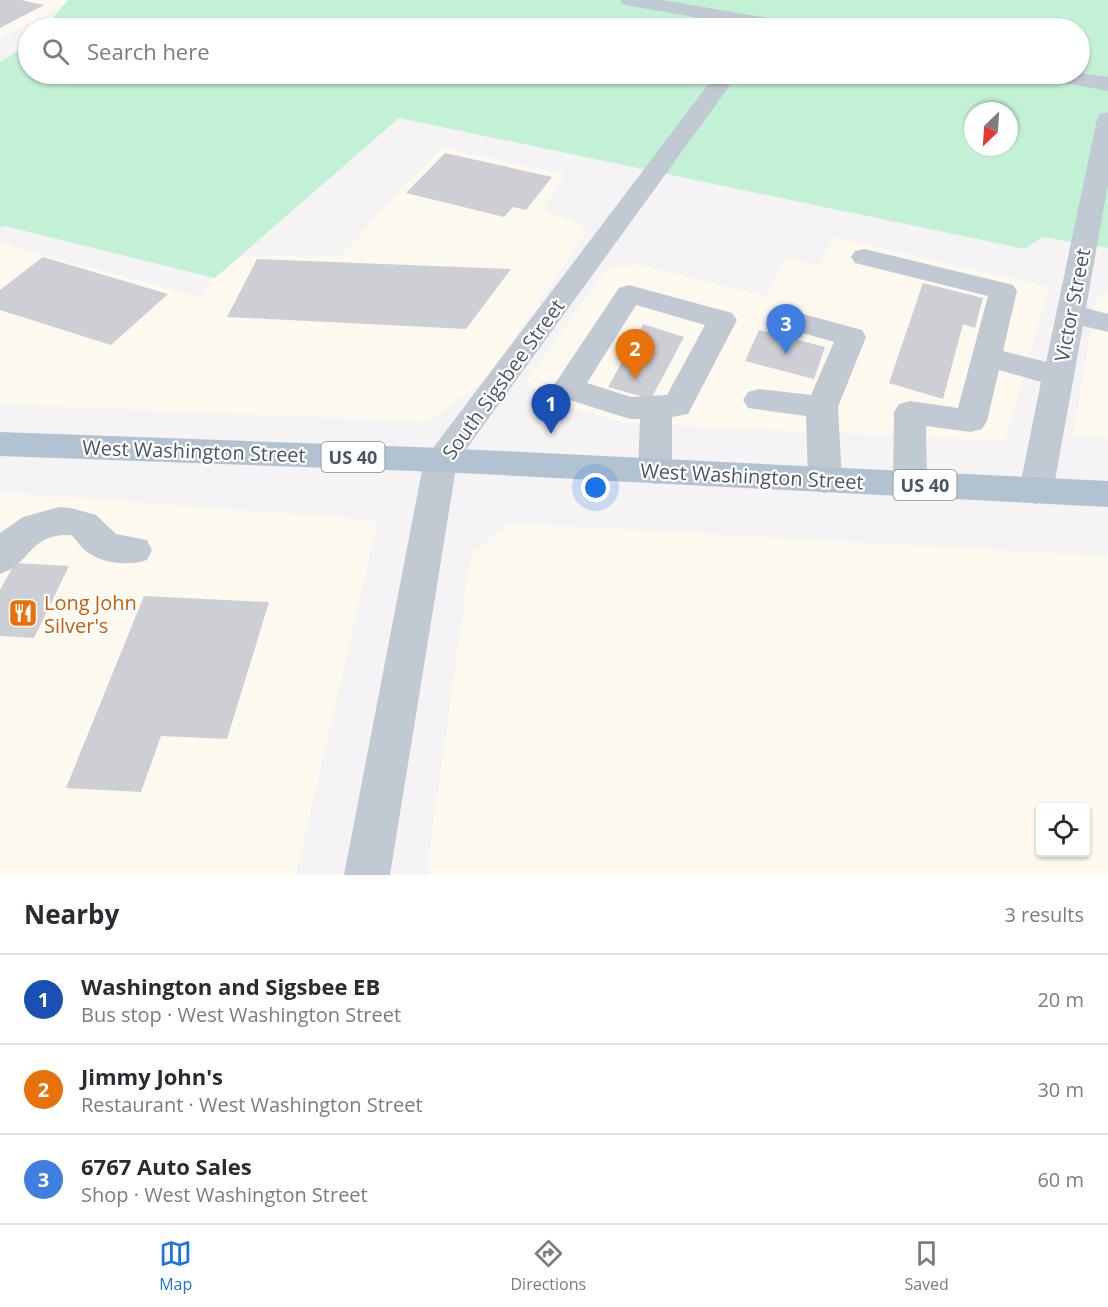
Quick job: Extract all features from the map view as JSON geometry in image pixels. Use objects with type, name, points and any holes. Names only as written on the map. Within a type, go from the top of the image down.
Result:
[{"type":"main road","name":"West Washington Street","points":[[0,444],[441,460],[1108,494]]},
{"type":"street","points":[[630,0],[744,18]]},
{"type":"street","points":[[1090,81],[1108,84]]},
{"type":"street","name":"South Sigsbee Street","points":[[367,875],[441,460],[602,287],[721,84]]},
{"type":"street","name":"Victor Street","points":[[1036,491],[1108,119]]},
{"type":"street","points":[[865,257],[1003,291],[971,421],[910,412],[910,484]]},
{"type":"street","points":[[602,287],[722,320],[677,406],[656,407],[630,408],[568,388],[602,287]]},
{"type":"street","points":[[1070,314],[1108,323]]},
{"type":"street","points":[[781,317],[851,337],[822,406],[825,480]]},
{"type":"street","points":[[987,357],[1058,376]]},
{"type":"street","points":[[759,400],[822,406]]},
{"type":"street","points":[[655,471],[656,407]]},
{"type":"street","points":[[0,559],[8,546],[25,532],[50,522],[69,520],[85,526],[95,538],[108,547],[134,550]]},
{"type":"shaded area","points":[[0,0],[71,0],[38,18],[18,18],[18,29],[0,39]]},
{"type":"shaded area","points":[[441,147],[565,175],[542,210],[579,223],[586,233],[486,379],[427,422],[0,404],[0,243],[200,297],[231,256],[340,256]]},
{"type":"shaded area","points":[[833,237],[1049,287],[1005,441],[624,423],[543,399],[527,380],[608,267],[640,265],[766,296],[786,258],[820,265]]},
{"type":"shaded area","points":[[1108,289],[1108,438],[1073,436],[1096,299]]},
{"type":"shaded area","points":[[0,492],[374,520],[376,529],[296,875],[0,875]]},
{"type":"shaded area","points":[[509,523],[1108,556],[1108,875],[426,875],[471,554]]},
{"type":"green space","points":[[68,0],[1108,0],[1108,248],[1042,237],[1025,249],[399,118],[215,278],[5,226],[0,228],[0,62],[18,51],[18,84],[1090,84],[1090,18],[53,18]]},
{"type":"building","points":[[0,0],[21,0],[44,5],[18,18],[0,28]]},
{"type":"building","points":[[445,153],[552,177],[526,210],[513,207],[504,217],[406,193]]},
{"type":"building","points":[[43,257],[168,294],[111,345],[0,310],[0,290]]},
{"type":"building","points":[[257,259],[511,269],[466,329],[227,317]]},
{"type":"building","points":[[923,283],[983,298],[975,328],[963,324],[943,399],[889,383]]},
{"type":"building","points":[[643,324],[684,337],[651,399],[608,387]]},
{"type":"building","points":[[759,330],[825,347],[814,379],[745,361]]},
{"type":"building","name":"Long John Silver's","points":[[15,563],[69,566],[34,638],[0,636],[0,590]]},
{"type":"building","points":[[144,596],[269,602],[227,739],[161,736],[141,792],[66,788]]},
{"type":"place","name":"6767 Auto Sales","points":[[786,354]]},
{"type":"place","name":"Jimmy John's","points":[[635,379]]},
{"type":"place","name":"Washington and Sigsbee EB","points":[[551,434]]},
{"type":"place","name":"Long John Silver's","points":[[23,613]]}]
